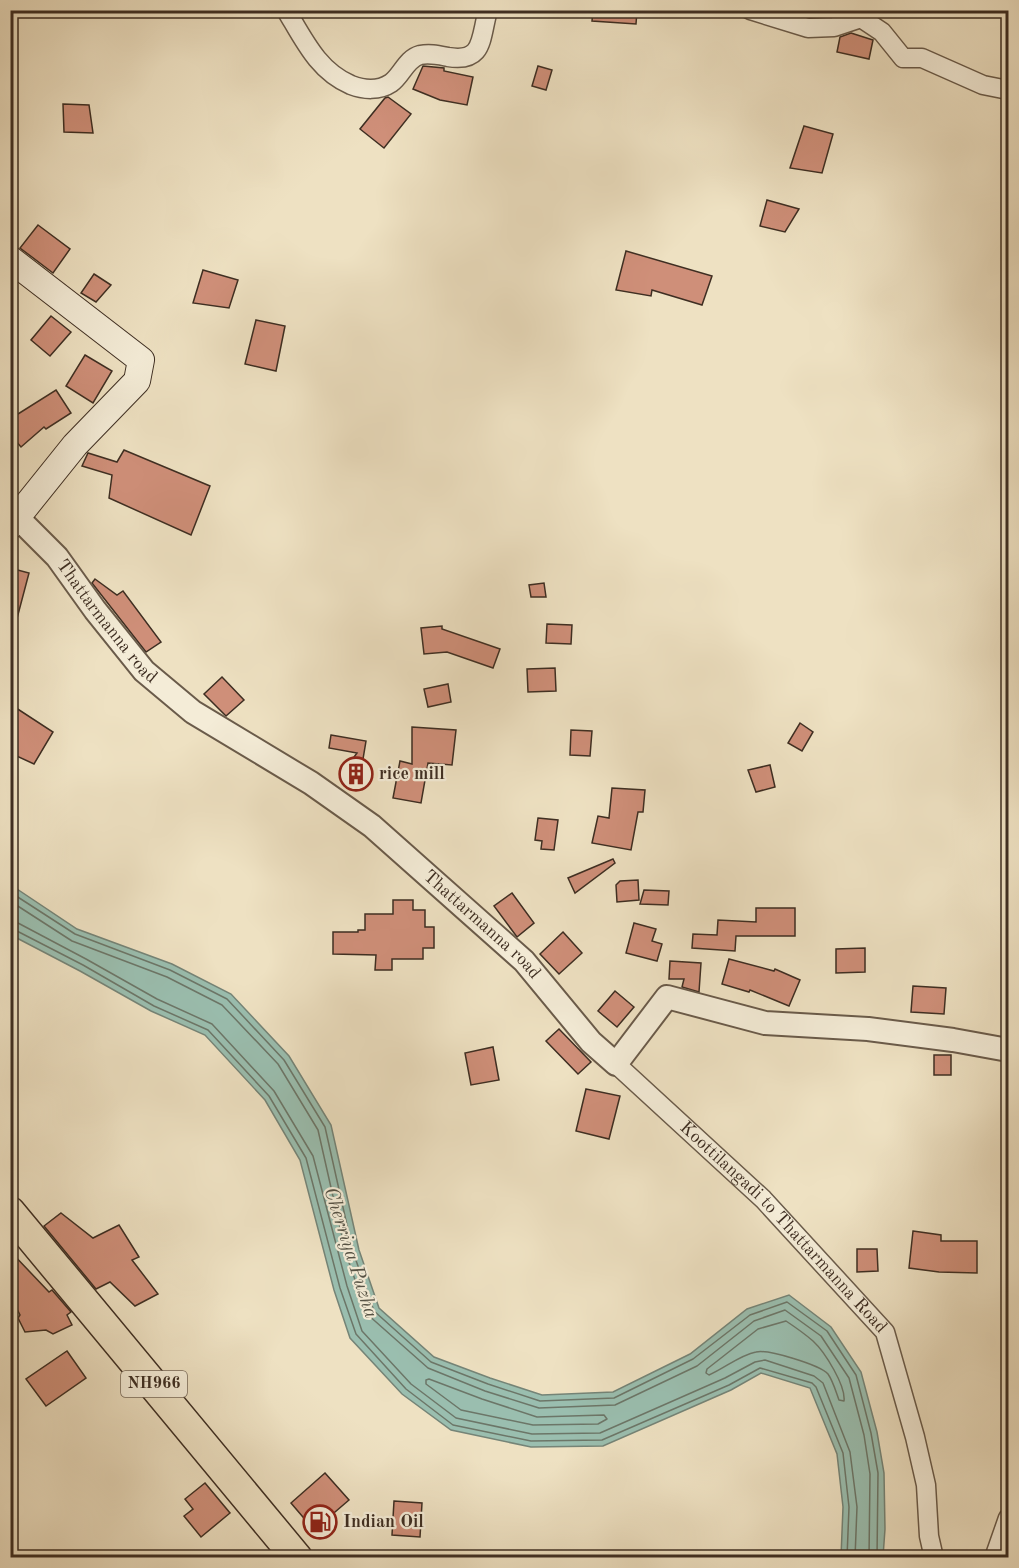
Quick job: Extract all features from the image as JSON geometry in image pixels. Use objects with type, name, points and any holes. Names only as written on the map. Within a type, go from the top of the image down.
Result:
[{"type":"highway","name":"NH966","points":[[10,1212],[297,1557]]},
{"type":"main road","points":[[10,259],[141,360],[137,381],[75,445],[14,521]]},
{"type":"street","points":[[286,10],[313,55],[336,78],[362,90],[391,83],[410,60],[418,55],[430,54],[463,59],[474,54],[488,10]]},
{"type":"street","points":[[750,10],[808,28],[834,27],[861,18],[882,32],[903,58],[922,58],[983,85],[1008,90]]},
{"type":"street","name":"Thattarmanna road","points":[[14,521],[57,557],[144,672],[193,712],[311,783],[372,826],[524,961],[591,1042],[616,1064]]},
{"type":"street","points":[[616,1064],[667,997],[765,1023],[868,1029],[1008,1050]]},
{"type":"street","name":"Koottilangadi to Thattarmanna Road","points":[[616,1064],[763,1199],[885,1332],[926,1485],[928,1536],[934,1557]]},
{"type":"street","points":[[994,1557],[1008,1518]]},
{"type":"water","name":"Cherriya Puzha","points":[[11,885],[77,929],[172,964],[231,994],[289,1056],[331,1125],[359,1250],[379,1308],[434,1357],[542,1395],[613,1392],[690,1354],[747,1309],[789,1295],[831,1327],[861,1372],[877,1432],[884,1473],[883,1557],[841,1557],[843,1507],[837,1454],[810,1388],[761,1373],[731,1390],[603,1446],[531,1447],[451,1430],[402,1394],[350,1338],[334,1290],[300,1160],[265,1100],[205,1035],[151,1011],[11,935]]},
{"type":"building","points":[[593,10],[637,11],[636,24],[592,21]]},
{"type":"building","points":[[851,33],[873,40],[869,59],[837,52],[840,37]]},
{"type":"building","points":[[423,66],[444,68],[444,71],[473,77],[467,105],[440,100],[413,89]]},
{"type":"building","points":[[538,66],[552,70],[546,90],[532,86]]},
{"type":"building","points":[[388,97],[411,114],[384,148],[360,129]]},
{"type":"building","points":[[63,104],[89,105],[93,133],[64,132]]},
{"type":"building","points":[[804,126],[833,134],[822,173],[790,168]]},
{"type":"building","points":[[767,200],[799,209],[785,232],[760,226]]},
{"type":"building","points":[[38,225],[70,249],[53,273],[20,248]]},
{"type":"building","points":[[626,251],[712,276],[702,305],[652,290],[651,296],[616,290]]},
{"type":"building","points":[[203,270],[238,280],[229,308],[193,303]]},
{"type":"building","points":[[94,274],[111,285],[96,302],[81,293]]},
{"type":"building","points":[[51,316],[71,332],[50,356],[31,340]]},
{"type":"building","points":[[256,320],[285,326],[276,371],[245,364]]},
{"type":"building","points":[[85,355],[112,371],[93,403],[66,386]]},
{"type":"building","points":[[56,390],[71,413],[46,429],[44,427],[21,447],[10,434],[10,419]]},
{"type":"building","points":[[124,450],[210,486],[191,535],[109,498],[112,475],[82,466],[88,453],[117,462]]},
{"type":"building","points":[[10,568],[29,573],[15,626],[10,626]]},
{"type":"building","points":[[95,579],[117,595],[123,591],[161,642],[146,652],[92,583]]},
{"type":"building","points":[[544,583],[546,597],[531,597],[529,585]]},
{"type":"building","points":[[547,624],[572,625],[571,644],[546,643]]},
{"type":"building","points":[[442,626],[442,629],[500,649],[493,668],[447,652],[424,654],[421,628]]},
{"type":"building","points":[[555,668],[556,691],[528,692],[527,669]]},
{"type":"building","points":[[222,677],[244,700],[226,716],[204,694]]},
{"type":"building","points":[[448,684],[451,702],[428,707],[424,689]]},
{"type":"building","points":[[10,704],[53,732],[34,764],[10,753],[16,742],[10,738]]},
{"type":"building","points":[[800,723],[813,732],[802,751],[788,743]]},
{"type":"building","points":[[412,727],[456,730],[452,765],[428,763],[421,803],[393,798],[400,761],[412,764]]},
{"type":"building","points":[[571,730],[592,731],[590,756],[570,755]]},
{"type":"building","points":[[331,735],[366,741],[362,765],[371,772],[359,789],[340,776],[357,753],[329,748]]},
{"type":"building","points":[[770,765],[775,787],[756,792],[748,770]]},
{"type":"building","points":[[612,788],[645,790],[643,812],[638,812],[631,850],[592,843],[598,816],[609,818]]},
{"type":"building","points":[[538,818],[558,820],[554,850],[541,849],[542,841],[535,840]]},
{"type":"building","points":[[613,859],[615,863],[575,893],[568,878]]},
{"type":"building","points":[[638,880],[639,900],[617,902],[616,885],[620,881]]},
{"type":"building","points":[[644,890],[669,891],[668,905],[640,904]]},
{"type":"building","points":[[512,893],[534,923],[517,937],[494,906]]},
{"type":"building","points":[[393,900],[413,900],[413,910],[425,910],[425,927],[434,927],[434,948],[423,948],[423,959],[392,959],[392,970],[375,970],[376,955],[333,954],[333,932],[365,930],[365,914],[393,914]]},
{"type":"building","points":[[756,908],[795,908],[795,936],[736,936],[735,951],[692,948],[693,934],[717,935],[718,920],[756,922]]},
{"type":"building","points":[[634,923],[656,929],[652,941],[662,944],[657,961],[626,953]]},
{"type":"building","points":[[563,932],[582,953],[559,974],[540,954]]},
{"type":"building","points":[[865,948],[865,972],[836,973],[836,949]]},
{"type":"building","points":[[729,959],[774,971],[775,969],[800,980],[789,1006],[750,990],[749,992],[722,984]]},
{"type":"building","points":[[670,961],[701,963],[699,992],[682,987],[684,979],[669,979]]},
{"type":"building","points":[[913,986],[946,988],[944,1014],[911,1012]]},
{"type":"building","points":[[615,991],[634,1007],[617,1027],[598,1011]]},
{"type":"building","points":[[559,1029],[591,1062],[578,1074],[546,1041]]},
{"type":"building","points":[[493,1047],[499,1080],[471,1085],[465,1053]]},
{"type":"building","points":[[934,1055],[951,1055],[951,1075],[934,1075]]},
{"type":"building","points":[[586,1089],[620,1096],[609,1139],[576,1131]]},
{"type":"building","points":[[61,1213],[93,1238],[119,1225],[139,1257],[132,1260],[158,1294],[135,1306],[110,1282],[96,1289],[44,1226]]},
{"type":"building","points":[[913,1231],[941,1235],[941,1241],[977,1241],[977,1273],[909,1268]]},
{"type":"building","points":[[857,1249],[877,1249],[878,1271],[857,1272]]},
{"type":"building","points":[[10,1251],[49,1292],[52,1290],[71,1312],[67,1315],[72,1325],[53,1334],[46,1330],[25,1332],[10,1295]]},
{"type":"building","points":[[67,1351],[86,1378],[46,1406],[26,1379]]},
{"type":"building","points":[[325,1473],[349,1500],[314,1530],[291,1503]]},
{"type":"building","points":[[205,1483],[230,1513],[201,1537],[184,1516],[193,1509],[185,1499]]},
{"type":"building","points":[[394,1501],[422,1503],[420,1537],[392,1535]]},
{"type":"place","name":"rice mill","points":[[356,774]]},
{"type":"place","name":"Indian Oil","points":[[320,1522]]}]
